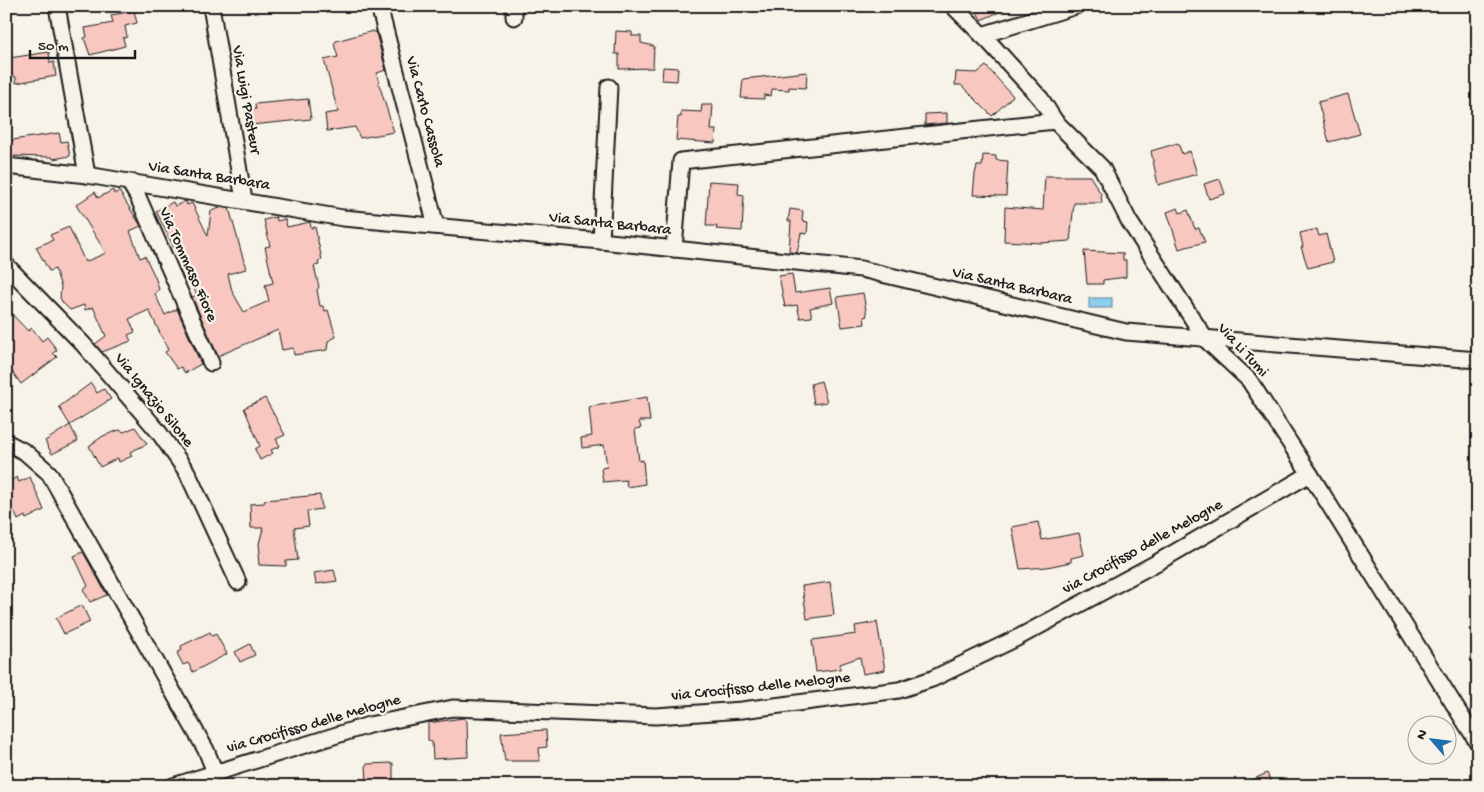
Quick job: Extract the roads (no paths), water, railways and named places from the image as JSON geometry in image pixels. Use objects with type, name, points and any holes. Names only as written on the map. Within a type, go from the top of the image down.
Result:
[{"type":"street","points":[[57,6],[87,175]]},
{"type":"street","name":"Via Luigi Pasteur","points":[[211,6],[244,200]]},
{"type":"street","name":"Via Carlo Cassola","points":[[379,6],[436,226]]},
{"type":"street","name":"Via Li Tumi","points":[[952,6],[982,34],[1041,99],[1055,121],[1102,168],[1129,222],[1206,340],[1249,380],[1478,743]]},
{"type":"street","points":[[982,34],[1076,6]]},
{"type":"street","points":[[601,241],[610,88]]},
{"type":"street","points":[[674,249],[681,162],[1055,121]]},
{"type":"street","name":"Via Santa Barbara","points":[[6,166],[87,175],[343,218],[601,241],[861,269],[1126,332],[1206,340],[1478,360]]},
{"type":"street","name":"Via Tommaso Fiore","points":[[129,182],[138,197],[211,363]]},
{"type":"street","name":"Via Ignazio Silone","points":[[9,274],[83,344],[158,431],[187,472],[238,582]]},
{"type":"street","points":[[6,442],[25,452],[49,472],[206,750],[215,772]]},
{"type":"street","name":"via Crocifisso delle Melogne","points":[[173,786],[369,725],[453,708],[656,716],[742,710],[899,690],[932,679],[1019,637],[1158,562],[1310,474]]},
{"type":"water","points":[[1089,298],[1112,298],[1112,308],[1089,308]]}]
